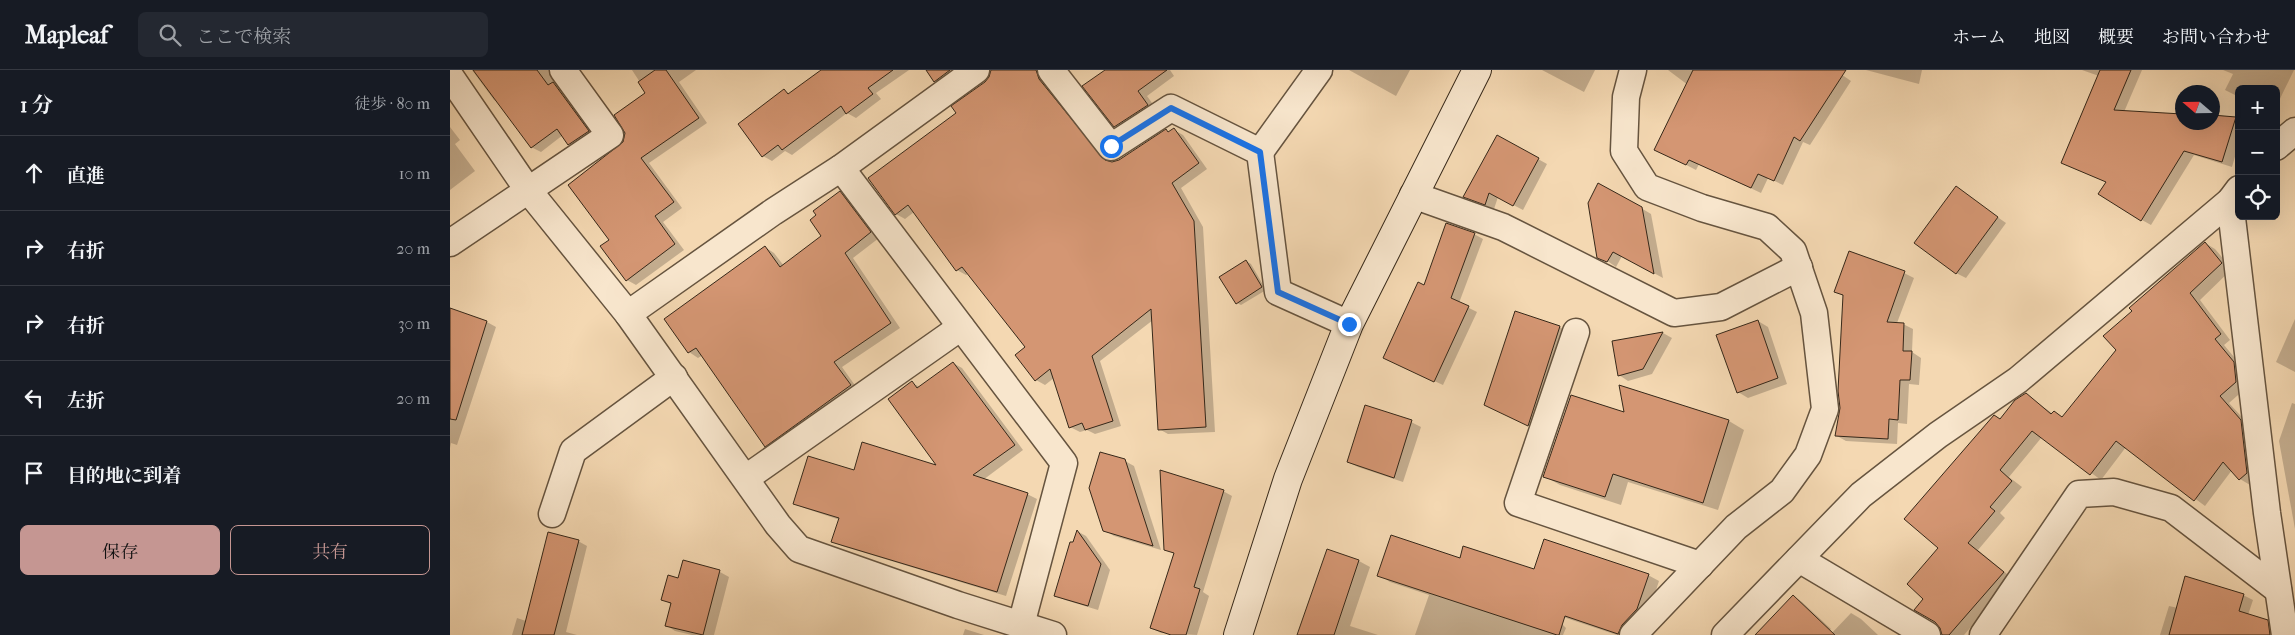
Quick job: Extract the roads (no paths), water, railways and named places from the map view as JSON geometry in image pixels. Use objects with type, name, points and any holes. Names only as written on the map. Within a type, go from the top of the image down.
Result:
[{"type":"street","points":[[450,242],[610,135],[563,70]]},
{"type":"street","points":[[628,314],[773,212],[841,168],[976,70]]},
{"type":"street","points":[[1051,70],[1111,146],[1171,108],[1260,152]]},
{"type":"street","points":[[1319,70],[1260,152],[1278,292],[1349,324]]},
{"type":"street","points":[[1238,635],[1288,479],[1349,324],[1412,195],[1477,70]]},
{"type":"street","points":[[1633,70],[1626,97],[1624,151],[1647,187],[1702,208],[1767,227],[1793,251],[1814,313],[1825,409],[1808,455],[1782,491],[1736,527],[1633,635]]},
{"type":"street","points":[[450,76],[528,190],[628,314],[778,524],[799,549],[940,599],[1053,635]]},
{"type":"street","points":[[2280,144],[2295,131]]},
{"type":"street","points":[[841,168],[1064,463],[1021,625]]},
{"type":"street","points":[[1412,195],[1503,227],[1674,313],[1721,307],[1799,267]]},
{"type":"street","points":[[1725,635],[1861,495],[1938,435],[2018,380],[2234,195]]},
{"type":"street","points":[[2234,195],[2267,514],[2283,580],[2285,635]]},
{"type":"street","points":[[746,478],[961,327]]},
{"type":"street","points":[[1576,332],[1518,503],[1700,564]]},
{"type":"street","points":[[552,514],[572,451],[674,377]]},
{"type":"street","points":[[1983,635],[2079,494],[2114,492],[2171,508],[2283,580]]},
{"type":"street","points":[[1799,559],[1927,635]]}]
